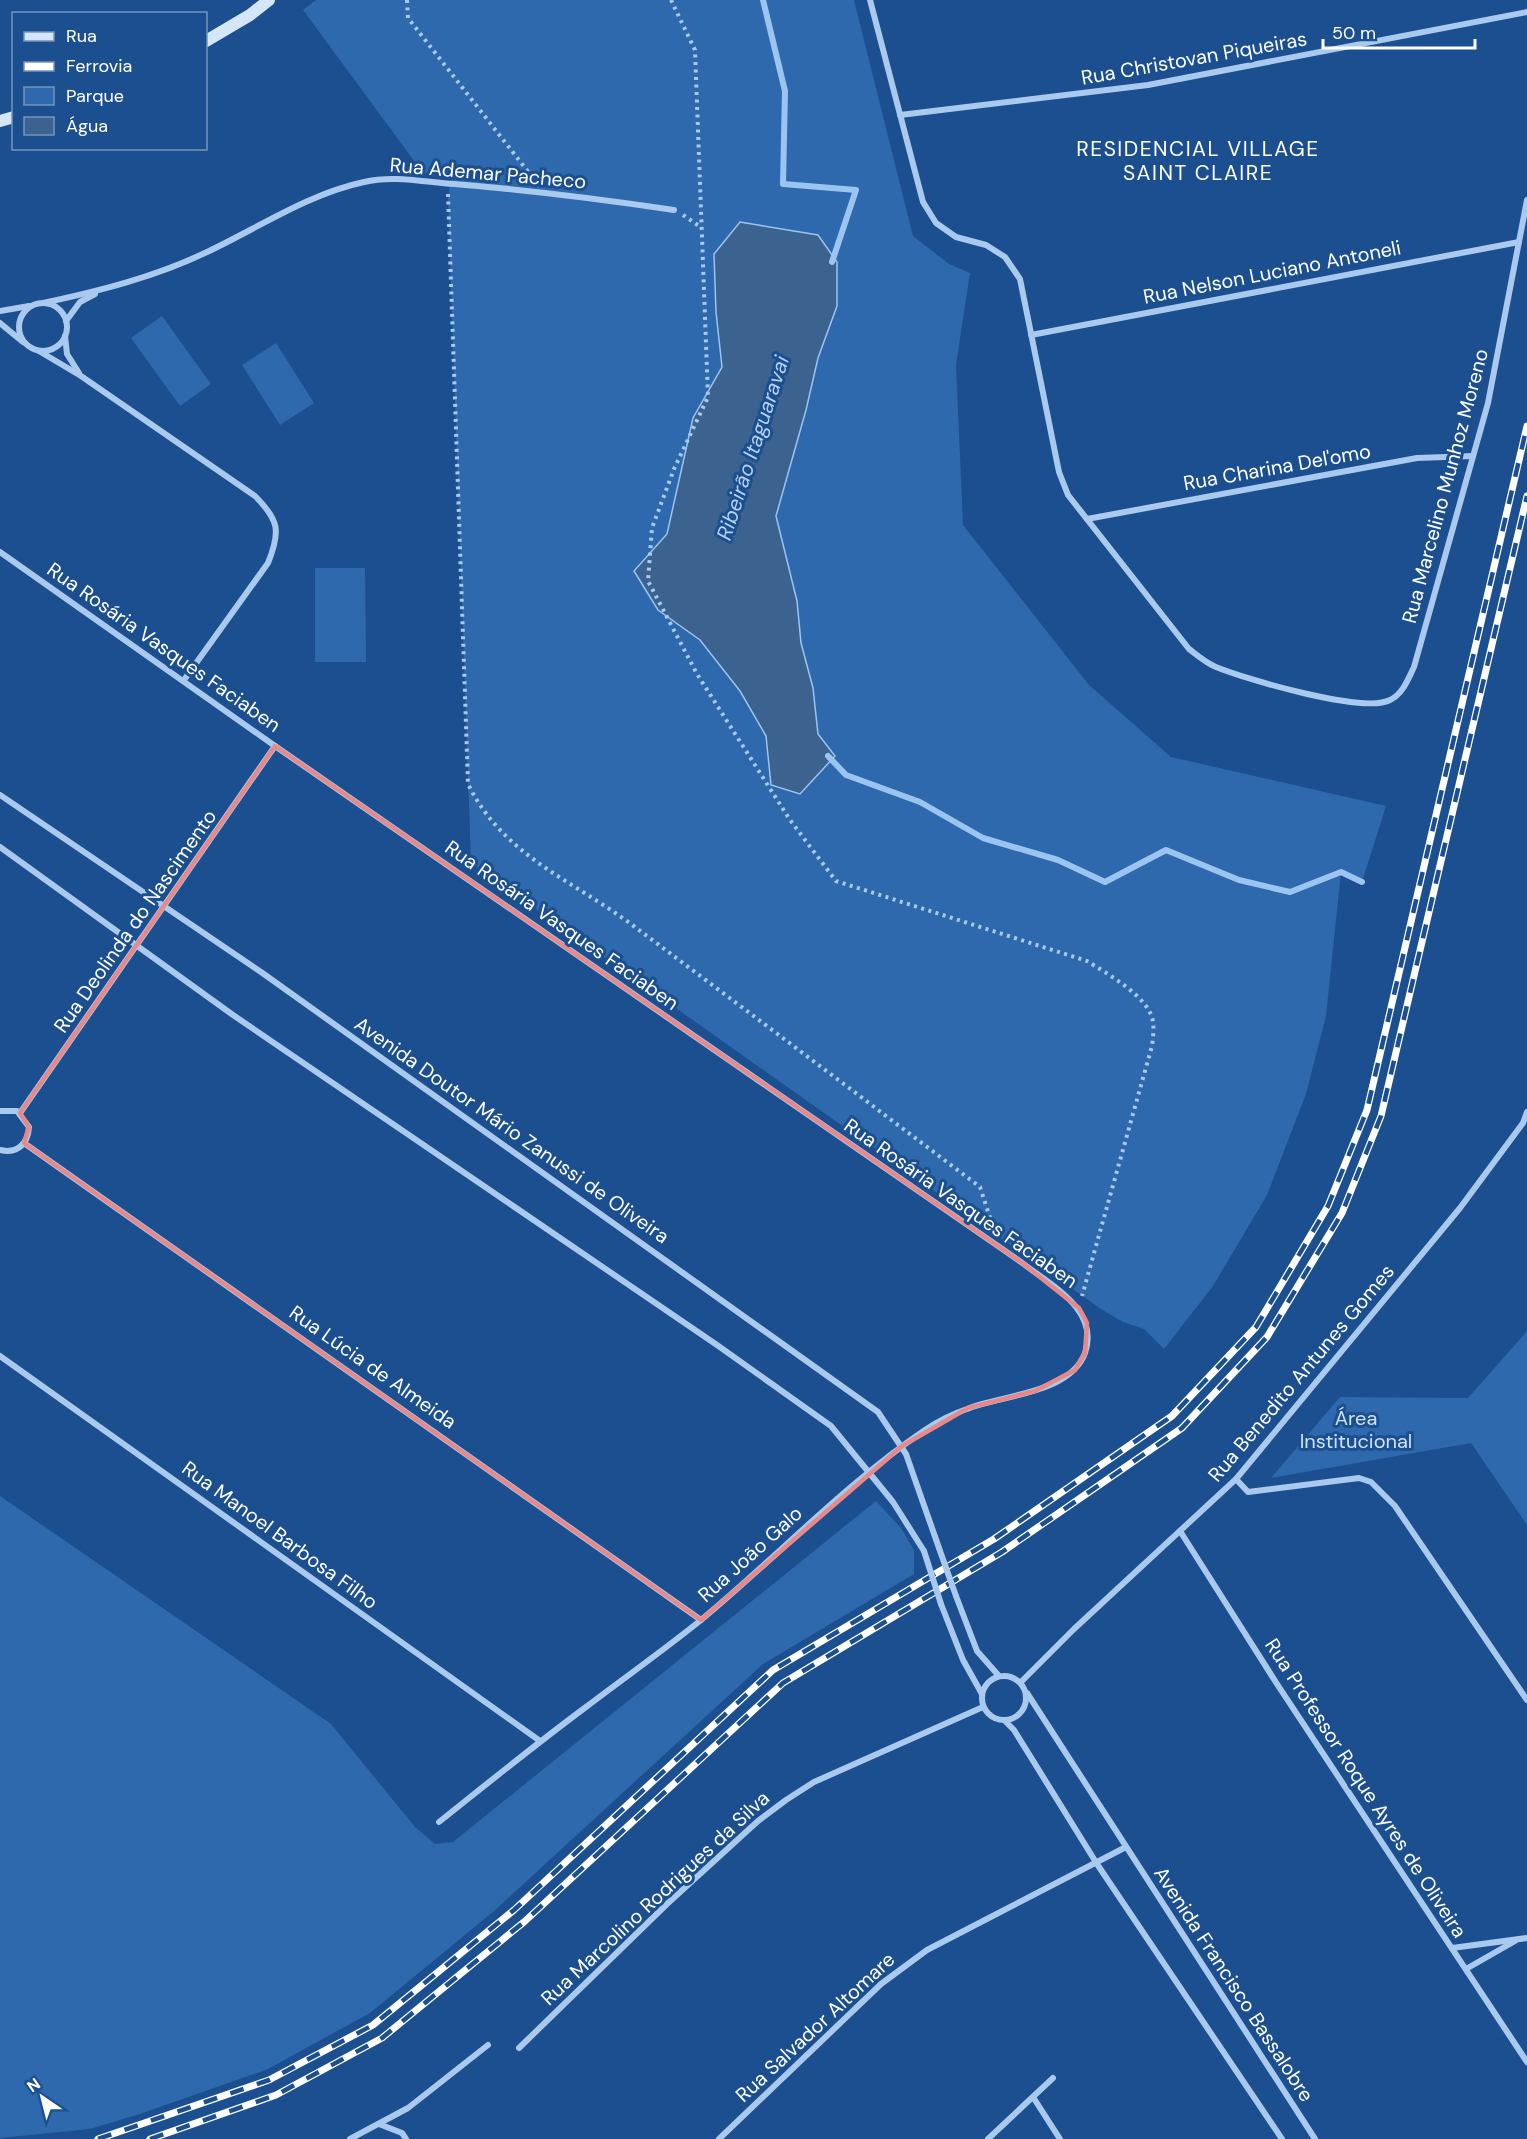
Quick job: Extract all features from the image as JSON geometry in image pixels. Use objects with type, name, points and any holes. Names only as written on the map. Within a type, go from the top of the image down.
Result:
[{"type":"street","points":[[207,40],[250,15],[269,0]]},
{"type":"street","points":[[870,0],[923,202],[936,223],[956,237],[986,245],[1005,257],[1020,279],[1059,472],[1068,495],[1087,519]]},
{"type":"street","name":"Rua Christovan Piqueiras","points":[[900,115],[1148,85],[1527,12]]},
{"type":"street","name":"Rua Ademar Pacheco","points":[[43,303],[104,290],[164,270],[206,253],[278,215],[335,190],[364,182],[390,179],[543,191],[674,210]]},
{"type":"street","name":"Rua Marcelino Munhoz Moreno","points":[[1087,519],[1189,649],[1215,666],[1334,701],[1356,705],[1390,700],[1403,688],[1414,667],[1488,403],[1527,200]]},
{"type":"street","name":"Rua Nelson Luciano Antoneli","points":[[1031,335],[1519,242]]},
{"type":"street","name":"Rua Ademar Pacheco","points":[[66,321],[80,302],[104,290]]},
{"type":"street","points":[[0,311],[43,303],[58,308],[66,321],[67,354],[81,376]]},
{"type":"street","points":[[25,344],[21,337],[20,321],[28,308],[35,304]]},
{"type":"street","points":[[0,323],[25,344],[81,376],[255,496],[271,512],[276,525],[277,541],[268,563],[184,680]]},
{"type":"street","points":[[39,351],[54,348],[65,336]]},
{"type":"street","name":"Rua Charina Del'omo","points":[[1087,519],[1417,458],[1473,456]]},
{"type":"street","name":"Rua Rosária Vasques Faciaben","points":[[0,552],[275,746],[1000,1248],[1079,1308],[1087,1323],[1087,1338]]},
{"type":"street","name":"Rua Deolinda do Nascimento","points":[[20,1113],[139,946],[275,746]]},
{"type":"street","name":"Avenida Doutor Mário Zanussi de Oliveira","points":[[0,795],[261,972],[878,1412],[902,1446],[976,1651],[999,1676]]},
{"type":"street","points":[[0,847],[233,1015],[717,1345],[831,1426],[894,1502],[924,1551],[941,1604],[963,1660],[982,1694],[983,1707],[992,1717],[1005,1721],[1014,1730],[1097,1864],[1282,2139]]},
{"type":"street","points":[[0,1111],[11,1109],[20,1113],[29,1127],[24,1143],[17,1149],[0,1150]]},
{"type":"street","name":"Rua Benedito Antunes Gomes","points":[[1021,1682],[1074,1629],[1236,1479],[1460,1208],[1523,1123],[1527,1112]]},
{"type":"street","name":"Rua Lúcia de Almeida","points":[[24,1143],[528,1495],[701,1620]]},
{"type":"street","name":"Rua João Galo","points":[[439,1822],[540,1741],[701,1620],[902,1446],[935,1423],[968,1408],[1035,1391],[1058,1381],[1076,1370],[1085,1353],[1087,1338]]},
{"type":"street","name":"Rua Manoel Barbosa Filho","points":[[0,1356],[540,1741]]},
{"type":"street","points":[[1236,1479],[1248,1492],[1359,1478],[1371,1482],[1395,1506],[1527,1700]]},
{"type":"street","name":"Rua Professor Roque Ayres de Oliveira","points":[[1180,1531],[1527,2062]]},
{"type":"street","points":[[982,1694],[988,1682],[999,1676],[1011,1676],[1021,1682],[1027,1694],[1026,1707],[1017,1717],[1005,1721]]},
{"type":"street","name":"Avenida Francisco Bassalobre","points":[[1027,1694],[1315,2139]]},
{"type":"street","name":"Rua Marcolino Rodrigues da Silva","points":[[519,2048],[667,1904],[758,1821],[786,1800],[814,1782],[983,1707]]},
{"type":"street","points":[[1097,1864],[1126,1847]]},
{"type":"street","name":"Rua Salvador Altomare","points":[[718,2139],[882,1984],[927,1950],[1097,1864]]},
{"type":"street","points":[[1452,1948],[1527,1938]]},
{"type":"street","points":[[1466,1969],[1518,1939]]},
{"type":"street","points":[[350,2139],[408,2108],[488,2044]]},
{"type":"street","points":[[988,2139],[1053,2078]]},
{"type":"street","points":[[1033,2097],[1060,2139]]},
{"type":"street","points":[[380,2124],[402,2133],[406,2139]]},
{"type":"path","points":[[407,0],[408,18],[543,191]]},
{"type":"path","points":[[671,0],[695,50],[708,397],[674,469],[652,528],[648,581],[698,674],[790,820],[836,881],[1087,962],[1123,984],[1142,1003],[1153,1020],[1152,1046],[1079,1308]]},
{"type":"path","points":[[447,183],[468,784],[480,808],[512,844],[627,921],[980,1187],[1000,1248]]},
{"type":"path","points":[[674,210],[700,226]]},
{"type":"highlighted area","points":[[275,746],[1021,1262],[1079,1308],[1087,1323],[1085,1353],[1075,1370],[1035,1391],[968,1408],[902,1446],[701,1620],[24,1143],[29,1127],[20,1113]]},
{"type":"green space","points":[[316,0],[854,0],[913,236],[949,264],[970,273],[956,365],[963,525],[1089,685],[1171,757],[1386,806],[1362,882],[1341,872],[1326,1016],[1306,1094],[1267,1195],[1213,1286],[1164,1349],[1144,1329],[1123,1322],[1101,1309],[471,863],[448,199],[451,175],[423,173],[303,10]]},
{"type":"green space","points":[[162,316],[211,384],[180,406],[131,338]]},
{"type":"green space","points":[[276,343],[314,403],[280,425],[242,365]]},
{"type":"green space","points":[[315,568],[365,568],[366,662],[315,662]]},
{"type":"green space","name":"Área Institucional","points":[[1527,1331],[1527,1525],[1471,1443],[1271,1478],[1340,1397],[1468,1398]]},
{"type":"green space","points":[[0,1496],[331,1724],[415,1827],[435,1844],[453,1842],[876,1501],[901,1528],[914,1550],[914,1574],[763,1664],[494,1911],[370,2013],[268,2069],[140,2114],[90,2129],[0,2138]]},
{"type":"water","points":[[740,222],[818,235],[837,262],[837,306],[818,358],[776,516],[797,601],[801,643],[813,688],[818,734],[835,756],[800,794],[771,785],[766,736],[740,691],[700,640],[658,610],[634,571],[667,534],[693,418],[722,367],[716,312],[714,254]]},
{"type":"waterway","name":"Ribeirão Itaguaravai","points":[[763,0],[785,91],[783,184],[856,190],[832,262]]},
{"type":"waterway","name":"Ribeirão Itaguaravai","points":[[828,756],[846,775],[920,802],[983,838],[1058,860],[1105,882],[1166,850],[1239,880],[1290,892],[1341,872],[1362,882]]},
{"type":"railway","points":[[98,2139],[269,2080],[373,2025],[514,1910],[773,1670],[994,1539],[1172,1416],[1256,1327],[1328,1206],[1367,1110],[1527,426]]},
{"type":"railway","points":[[150,2139],[276,2095],[382,2038],[524,1922],[783,1683],[1002,1552],[1182,1428],[1267,1337],[1342,1213],[1381,1116],[1527,496]]},
{"type":"district","name":"RESIDENCIAL VILLAGE SAINT CLAIRE","points":[[1198,161]]}]
